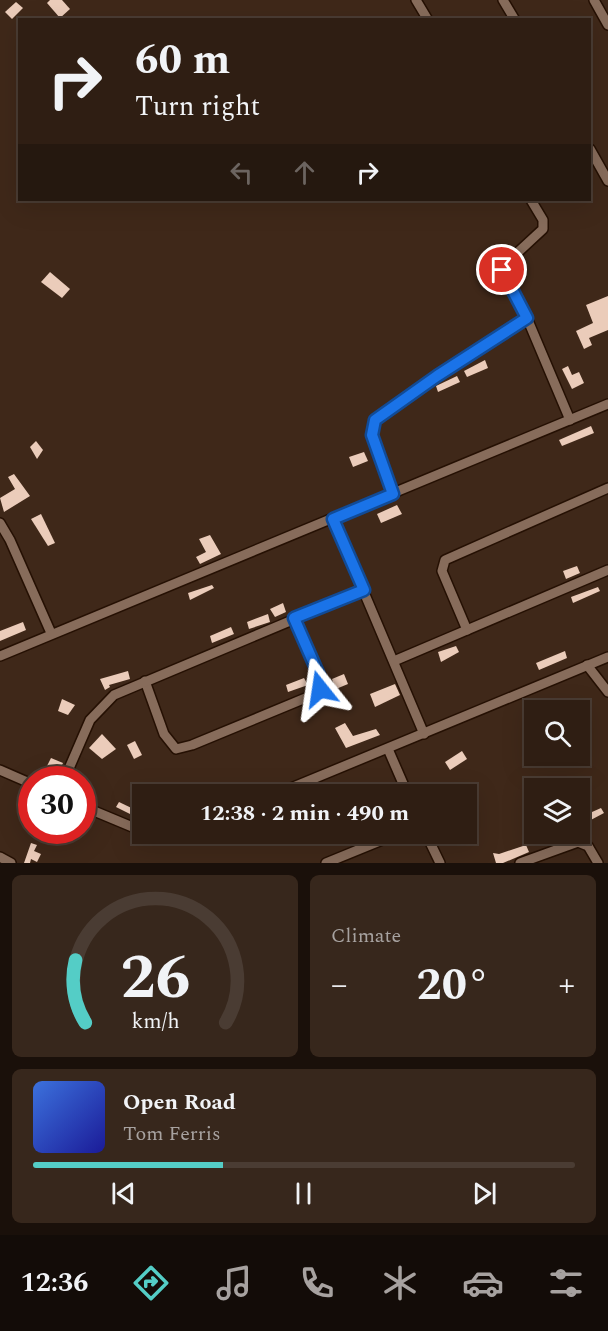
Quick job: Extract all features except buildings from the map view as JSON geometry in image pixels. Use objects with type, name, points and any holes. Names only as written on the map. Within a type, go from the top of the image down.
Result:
[{"type":"street","points":[[416,0],[427,18]]},
{"type":"street","points":[[503,0],[513,18]]},
{"type":"street","points":[[594,0],[608,25]]},
{"type":"street","points":[[591,151],[608,181]]},
{"type":"street","points":[[532,201],[543,220],[543,229],[502,267],[527,318],[570,420]]},
{"type":"street","points":[[393,494],[372,435],[375,420],[437,376],[527,318]]},
{"type":"street","points":[[0,656],[608,404]]},
{"type":"street","points":[[467,630],[442,571],[441,567],[445,560],[608,488]]},
{"type":"street","points":[[333,519],[424,734]]},
{"type":"street","points":[[0,523],[10,540],[51,633]]},
{"type":"street","points":[[394,661],[608,570]]},
{"type":"street","points":[[70,766],[84,730],[96,711],[114,694],[364,590]]},
{"type":"street","points":[[145,681],[164,734],[176,749],[192,746],[297,702],[315,694],[322,682],[294,618]]},
{"type":"street","points":[[301,784],[608,657]]},
{"type":"street","points":[[587,665],[608,692]]},
{"type":"street","points":[[388,749],[403,784]]},
{"type":"street","points":[[0,770],[18,778]]},
{"type":"street","points":[[96,812],[132,827]]},
{"type":"street","points":[[520,863],[578,842],[588,846],[598,863]]},
{"type":"street","points":[[326,863],[373,844]]},
{"type":"street","points":[[431,844],[440,863]]},
{"type":"street","points":[[0,857],[11,863]]},
{"type":"route","points":[[320,689],[322,682],[294,618],[364,590],[333,519],[393,494],[375,446],[372,426],[375,420],[437,376],[527,318],[502,270]]}]
